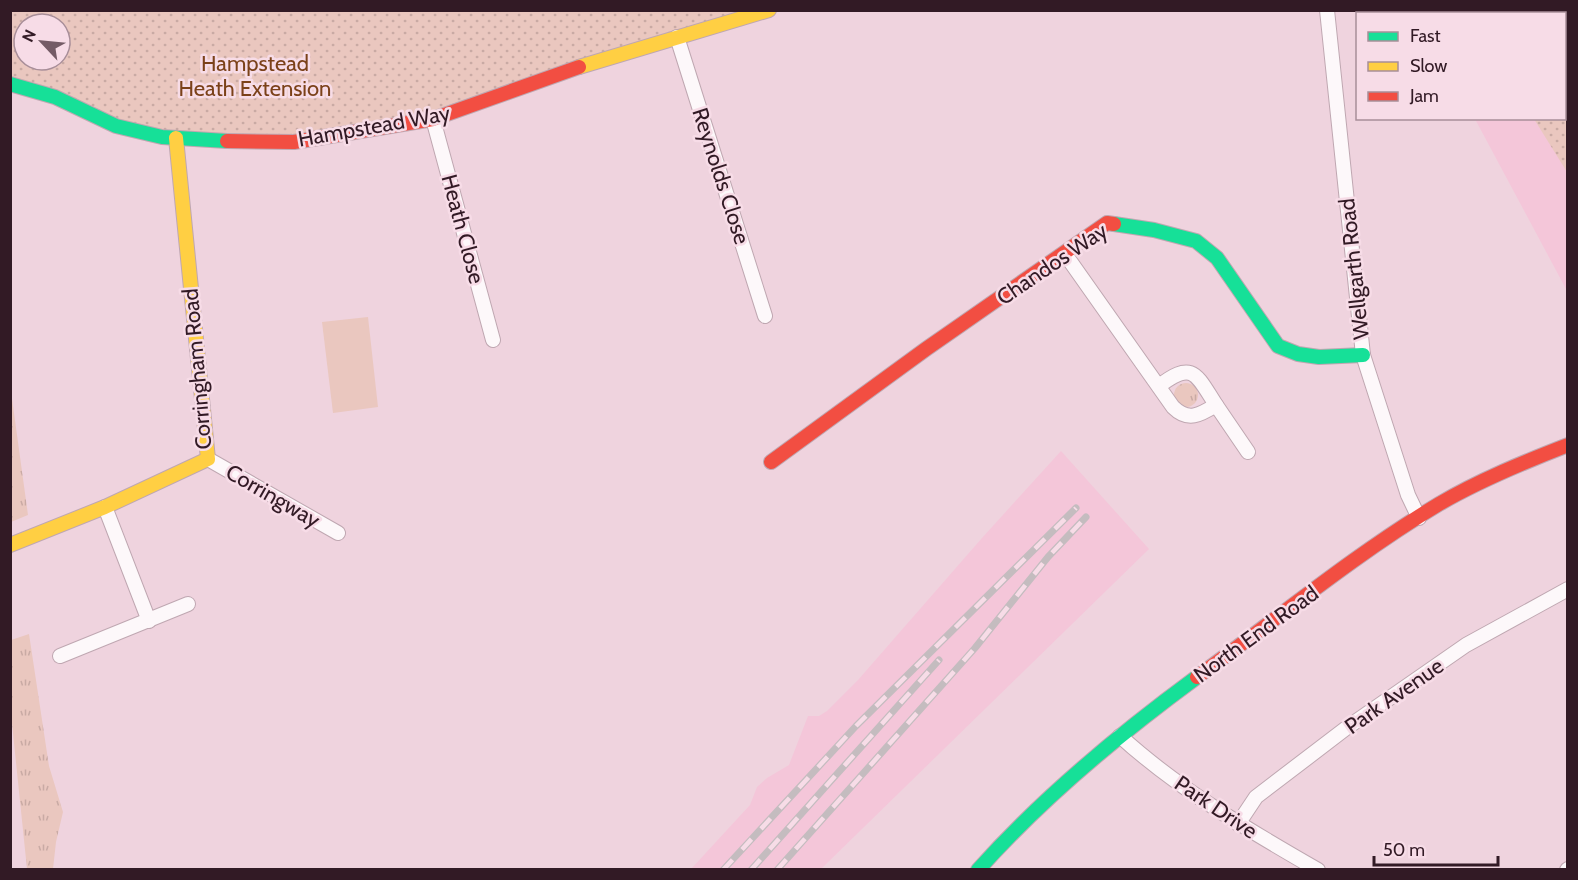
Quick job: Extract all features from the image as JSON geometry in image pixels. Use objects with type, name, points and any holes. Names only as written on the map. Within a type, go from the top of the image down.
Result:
[{"type":"street","name":"Hampstead Way","points":[[10,84],[55,97],[116,126],[176,138],[294,142],[433,119],[572,69],[769,10]]},
{"type":"street","name":"Wellgarth Road","points":[[1327,10],[1363,355],[1408,495],[1419,518]]},
{"type":"street","name":"Reynolds Close","points":[[677,37],[765,316]]},
{"type":"street","name":"Heath Close","points":[[433,119],[493,340]]},
{"type":"street","name":"Corringham Road","points":[[10,545],[105,507],[208,459],[176,138]]},
{"type":"street","name":"Chandos Way","points":[[771,462],[926,349],[1107,223],[1154,230],[1196,241],[1217,258],[1278,346],[1293,354],[1340,358],[1363,355]]},
{"type":"street","points":[[1065,254],[1173,407],[1185,415],[1195,417],[1216,405]]},
{"type":"street","points":[[1159,386],[1175,374],[1184,371],[1191,373],[1204,387],[1248,452]]},
{"type":"street","name":"North End Road","points":[[978,870],[1041,803],[1120,736],[1160,704],[1366,554],[1441,504],[1512,466],[1568,444]]},
{"type":"street","name":"Corringway","points":[[208,459],[338,533]]},
{"type":"street","points":[[105,507],[149,621]]},
{"type":"street","name":"Park Avenue","points":[[1238,824],[1257,797],[1345,729],[1466,645],[1568,589]]},
{"type":"street","points":[[60,656],[188,604]]},
{"type":"street","name":"Park Drive","points":[[1120,736],[1137,752],[1238,824],[1318,870]]},
{"type":"shaded area","points":[[1566,43],[1568,288],[1566,289],[1476,120],[1566,120]]},
{"type":"shaded area","points":[[1061,451],[1149,549],[821,869],[691,869],[750,805],[757,787],[789,765],[808,716],[819,716],[827,711],[858,680]]},
{"type":"green space","name":"Hampstead Heath Extension","points":[[11,11],[768,11],[433,119],[294,142],[176,138],[11,84]]},
{"type":"green space","points":[[1566,87],[1567,172],[1535,120],[1566,120]]},
{"type":"green space","points":[[368,317],[378,407],[333,413],[322,322]]},
{"type":"green space","points":[[1186,383],[1191,384],[1197,390],[1197,400],[1191,406],[1186,407],[1181,406],[1175,400],[1174,395],[1175,390],[1181,384]]},
{"type":"green space","points":[[10,384],[28,515],[11,522],[10,522]]},
{"type":"green space","points":[[29,634],[49,766],[63,812],[53,869],[27,869],[11,714],[11,640]]},
{"type":"railway","points":[[723,870],[856,726],[1076,508]]},
{"type":"railway","points":[[777,870],[975,648],[1048,557],[1086,517]]},
{"type":"railway","points":[[751,870],[939,660]]},
{"type":"traffic: fast","points":[[10,84],[55,97],[116,126],[162,137],[227,141]]},
{"type":"traffic: fast","points":[[1114,224],[1154,230],[1196,241],[1217,258],[1278,346],[1298,354],[1319,357],[1363,355]]},
{"type":"traffic: fast","points":[[978,870],[1029,817],[1082,768],[1197,677]]},
{"type":"traffic: slow","points":[[579,67],[769,10]]},
{"type":"traffic: slow","points":[[10,545],[105,507],[208,459],[176,138]]},
{"type":"traffic: jam","points":[[227,141],[294,142],[433,119],[579,67]]},
{"type":"traffic: jam","points":[[771,462],[926,349],[1107,223],[1114,224]]},
{"type":"traffic: jam","points":[[1197,677],[1346,566],[1407,524],[1470,487],[1568,445]]}]
